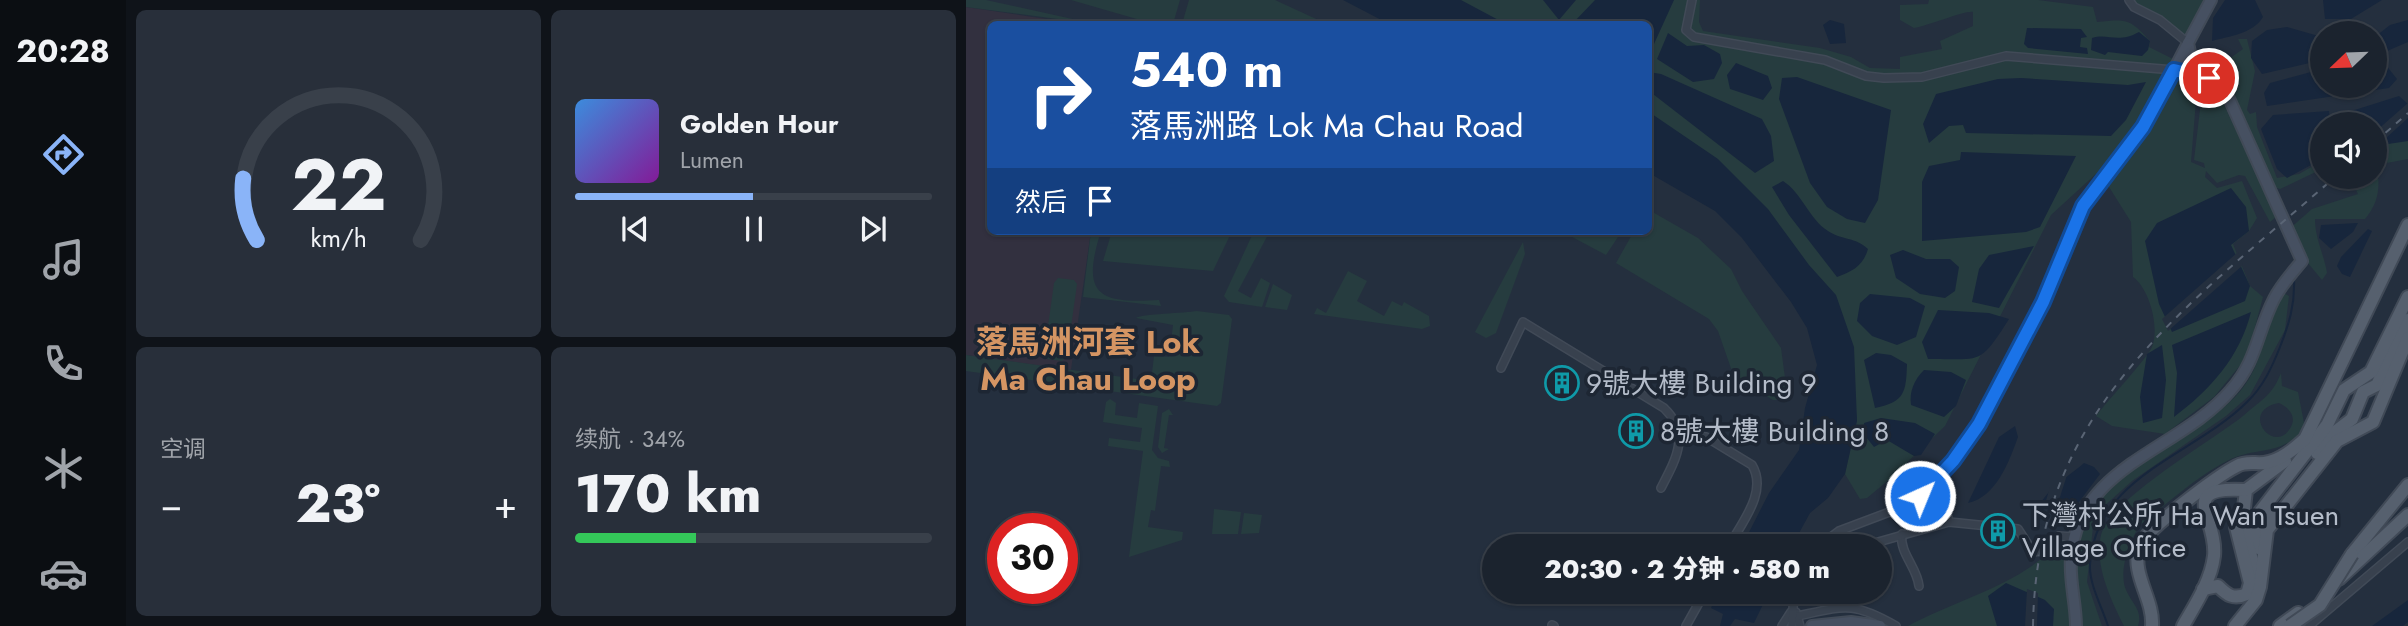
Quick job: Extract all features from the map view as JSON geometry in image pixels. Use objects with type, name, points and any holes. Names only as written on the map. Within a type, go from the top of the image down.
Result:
[{"type":"main road","points":[[2183,626],[2203,589],[2214,553],[2203,504],[2207,495],[2217,490],[2246,490],[2299,450],[2408,225]]},
{"type":"main road","points":[[2260,586],[2247,543],[2247,529],[2327,425],[2344,390],[2371,372],[2408,297]]},
{"type":"main road","points":[[2260,586],[2257,540],[2264,518],[2330,435],[2352,419],[2363,392],[2377,385],[2408,320]]},
{"type":"main road","points":[[2235,626],[2256,600],[2267,530],[2337,441],[2373,422],[2408,338]]},
{"type":"main road","points":[[2152,626],[2151,609],[2138,573],[2139,547],[2149,530],[2238,465],[2266,463],[2289,452],[2305,439]]},
{"type":"main road","points":[[2290,626],[2320,605],[2352,554],[2408,485]]},
{"type":"main road","points":[[2203,589],[2218,586],[2228,595],[2238,598],[2246,594],[2250,583],[2236,527],[2243,517],[2246,490]]},
{"type":"main road","points":[[2280,626],[2318,599],[2408,515]]},
{"type":"street","points":[[1692,0],[1686,30],[1693,37],[1825,60],[1866,76],[1922,77],[2006,56],[2174,70],[2201,75],[2217,83],[2229,98],[2302,261],[2276,294],[2254,355],[2232,389],[2208,412],[2107,482],[2087,507],[2074,537],[2071,575],[2076,626]]},
{"type":"street","points":[[2129,0],[2134,7],[2160,20],[2188,43],[2192,62],[2201,75]]},
{"type":"street","points":[[1835,534],[1909,505],[1942,474],[1979,424],[2043,302],[2083,206],[2143,127],[2211,0]]},
{"type":"street","points":[[1501,368],[1523,322],[1664,408],[1679,429],[1690,435],[1706,437],[1752,465],[1756,472],[1758,490],[1735,534]]},
{"type":"street","points":[[1661,488],[1680,449],[1679,429]]},
{"type":"street","points":[[1909,505],[1922,517],[1935,506],[1945,506],[1949,522]]},
{"type":"street","points":[[1892,537],[1949,522],[2018,529],[2033,552],[2040,551],[2059,536],[2074,537]]},
{"type":"street","points":[[1902,534],[1904,553],[1917,575],[1919,586]]},
{"type":"street","points":[[2309,626],[2408,542]]},
{"type":"street","points":[[1686,626],[1698,604]]},
{"type":"street","points":[[1782,626],[1792,604]]},
{"type":"street","points":[[1792,626],[1793,604]]},
{"type":"street","points":[[1794,604],[1800,626]]},
{"type":"street","points":[[1798,616],[1855,606],[1867,609],[1896,626]]},
{"type":"street","points":[[1815,625],[1852,622],[1880,626]]},
{"type":"street","points":[[1839,626],[1852,622]]},
{"type":"shaded area","points":[[966,7],[1060,21],[987,21],[987,235],[1090,235],[1071,370],[966,355]]},
{"type":"green space","points":[[966,0],[986,0],[1081,21],[1072,21],[966,7]]},
{"type":"green space","points":[[1071,0],[1180,0],[1174,21],[1144,21]]},
{"type":"green space","points":[[1189,0],[1275,0],[1320,21],[1183,21]]},
{"type":"green space","points":[[1456,0],[1700,0],[1699,22],[1703,31],[1820,48],[1851,57],[1870,68],[1900,69],[1900,57],[1942,49],[1940,41],[1973,26],[1973,12],[1914,28],[1900,20],[1900,5],[1928,4],[1929,0],[2038,0],[2093,7],[2097,22],[2115,20],[2132,24],[2150,41],[2149,47],[2175,60],[2196,85],[2192,70],[2179,57],[2188,50],[2206,67],[2277,216],[2270,222],[2245,176],[2239,175],[2217,183],[2206,171],[2205,177],[2217,188],[2242,181],[2257,218],[2249,231],[2233,244],[2250,286],[2263,297],[2247,357],[2214,397],[2165,434],[2112,426],[2096,416],[2148,353],[2152,347],[2155,329],[2148,299],[2139,282],[2133,277],[2131,222],[2099,171],[2051,215],[1945,426],[1867,498],[1860,499],[1845,474],[1857,418],[1832,291],[1652,116],[1652,21],[1496,21]],"holes":[[[2197,88],[2201,101],[2194,160],[2204,163],[2205,168],[2191,162]]]},
{"type":"green space","points":[[2133,0],[2206,0],[2186,39],[2135,5]]},
{"type":"green space","points":[[2238,39],[2247,39],[2255,71],[2247,110],[2250,114],[2256,112],[2257,127],[2277,178],[2299,174],[2310,168],[2310,175],[2280,189],[2274,187],[2255,147],[2254,137],[2230,96],[2214,60],[2213,53],[2218,52],[2226,61],[2243,49]]},
{"type":"green space","points":[[2393,139],[2408,140],[2408,159],[2387,163],[2387,143]]},
{"type":"green space","points":[[2356,189],[2378,189],[2373,207],[2365,219],[2315,219],[2327,273],[2322,280],[2293,245],[2288,230],[2312,209],[2358,194]]},
{"type":"green space","points":[[1652,212],[1698,238],[1731,269],[1742,291],[1781,348],[1785,378],[1784,400],[1773,400],[1734,377],[1718,331],[1709,319],[1616,263],[1632,235],[1652,235]]},
{"type":"green space","points":[[1091,235],[1100,235],[1093,269],[1094,282],[1099,291],[1108,297],[1121,300],[1159,300],[1161,306],[1083,297]]},
{"type":"green space","points":[[1111,235],[1230,235],[1213,271],[1103,261]]},
{"type":"green space","points":[[1252,235],[1268,235],[1238,291],[1251,298],[1261,278],[1270,283],[1262,307],[1229,302],[1224,296]]},
{"type":"green space","points":[[1568,235],[1619,235],[1606,255]]},
{"type":"green space","points":[[1523,242],[1525,254],[1496,333],[1486,338],[1475,332]]},
{"type":"green space","points":[[1348,271],[1367,281],[1357,301],[1384,316],[1392,301],[1402,306],[1404,302],[1429,316],[1430,326],[1422,329],[1314,314],[1317,308],[1326,313]]},
{"type":"green space","points":[[1058,278],[1074,280],[1077,284],[1067,356],[1062,361],[1047,359],[1044,355],[1054,283]]},
{"type":"green space","points":[[1273,284],[1292,295],[1287,310],[1265,307]]},
{"type":"green space","points":[[2282,292],[2289,296],[2285,330],[2250,395],[2226,416],[2132,481],[2102,508],[2093,527],[2087,582],[2102,626],[2081,626],[2076,552],[2088,515],[2104,493],[2123,475],[2214,415],[2235,397],[2253,371],[2270,317]]},
{"type":"green space","points":[[1197,311],[1229,315],[1232,319],[1221,403],[1217,406],[966,371],[966,355],[1151,381],[1154,356],[1169,357],[1173,325],[1136,318]]},
{"type":"green space","points":[[2281,373],[2282,386],[2298,392],[2304,423],[2300,435],[2273,449],[2239,456],[2217,466],[2140,525],[2129,547],[2123,574],[2126,590],[2138,611],[2139,620],[2138,626],[2124,626],[2109,594],[2100,558],[2101,535],[2108,521],[2142,488],[2243,416],[2274,387]],"holes":[[[2279,403],[2292,414],[2292,426],[2282,436],[2275,437],[2263,428],[2261,414],[2267,407]]]},
{"type":"green space","points":[[1110,399],[1116,403],[1115,415],[1137,418],[1139,403],[1158,406],[1152,450],[1158,458],[1169,461],[1170,467],[1161,466],[1155,511],[1151,510],[1148,527],[1183,532],[1182,540],[1129,557],[1143,451],[1108,446],[1109,438],[1140,442],[1142,428],[1103,422],[1106,402]]},
{"type":"green space","points":[[1169,409],[1173,415],[1169,415],[1164,448],[1169,449],[1162,453],[1158,447],[1162,413]]},
{"type":"green space","points":[[1214,509],[1241,512],[1238,534],[1212,534]]},
{"type":"green space","points":[[1244,513],[1262,515],[1259,533],[1241,534]]},
{"type":"green space","points":[[2062,539],[2067,545],[2074,626],[1908,626],[2010,579],[2046,555]]},
{"type":"water","points":[[1343,0],[1461,0],[1500,21],[1383,21]]},
{"type":"water","points":[[1543,0],[1576,0],[1559,20]]},
{"type":"water","points":[[1595,0],[1674,0],[1652,48],[1652,21],[1575,21]]},
{"type":"water","points":[[2225,0],[2255,0],[2263,17],[2247,31],[2212,41],[2213,18]]},
{"type":"water","points":[[2323,0],[2382,0],[2351,19],[2325,19]]},
{"type":"water","points":[[1830,20],[1844,24],[1846,43],[1830,44],[1823,25]]},
{"type":"water","points":[[2408,20],[2408,42],[2387,51],[2387,27]]},
{"type":"water","points":[[2287,27],[2310,34],[2310,63],[2262,74],[2251,58],[2252,41],[2267,30]]},
{"type":"water","points":[[2027,28],[2081,29],[2087,37],[2081,38],[2080,47],[2087,48],[2088,54],[2028,48],[2024,44]]},
{"type":"water","points":[[2139,32],[2150,41],[2148,50],[2142,56],[2108,52],[2105,55],[2091,50],[2092,38],[2119,38]]},
{"type":"water","points":[[1668,33],[1687,46],[1704,45],[1720,54],[1722,63],[1714,79],[1693,82],[1657,59]]},
{"type":"water","points":[[1736,63],[1768,76],[1772,88],[1763,100],[1730,89],[1727,75]]},
{"type":"water","points":[[2387,66],[2397,79],[2387,88]]},
{"type":"water","points":[[1652,72],[1661,74],[1762,119],[1771,136],[1774,161],[1755,173],[1652,93]]},
{"type":"water","points":[[2310,72],[2310,98],[2321,98],[2267,106],[2264,93],[2270,83]]},
{"type":"water","points":[[1797,77],[1891,110],[1878,200],[1865,223],[1847,219],[1827,207],[1810,183],[1779,99],[1782,78]]},
{"type":"water","points":[[1998,79],[2128,85],[2146,82],[2126,120],[2111,136],[1966,133],[1963,125],[1949,126],[1929,143],[1923,124],[1936,94]]},
{"type":"water","points":[[2399,96],[2408,104],[2408,141],[2387,144],[2387,112],[2348,112]]},
{"type":"water","points":[[2310,112],[2310,166],[2287,178],[2277,169],[2261,129],[2273,115]]},
{"type":"water","points":[[1652,114],[1718,159],[1768,209],[1809,265],[1836,295],[1854,347],[1857,421],[1845,474],[1828,498],[1810,513],[1799,534],[1748,534],[1769,493],[1799,450],[1805,408],[1817,365],[1807,328],[1791,302],[1742,238],[1715,211],[1652,175]]},
{"type":"water","points":[[1961,152],[2076,156],[2040,227],[2026,232],[1922,241],[1922,182],[1929,166],[1960,160]]},
{"type":"water","points":[[1783,181],[1790,186],[1821,226],[1833,234],[1859,242],[1868,249],[1857,267],[1837,277],[1789,215],[1772,187]]},
{"type":"water","points":[[2231,188],[2246,207],[2249,231],[2231,245],[2250,286],[2245,301],[2172,332],[2159,304],[2145,241],[2157,223]]},
{"type":"water","points":[[2358,223],[2353,232],[2331,249],[2319,238],[2321,225]]},
{"type":"water","points":[[2368,229],[2372,231],[2350,277],[2342,274],[2337,266],[2341,257]]},
{"type":"water","points":[[2034,246],[1999,308],[1972,302],[1979,269],[1989,255]]},
{"type":"water","points":[[1903,250],[1926,259],[1950,259],[1959,267],[1955,291],[1945,298],[1920,294],[1896,278],[1890,255]]},
{"type":"water","points":[[1870,294],[1910,298],[1925,306],[1916,337],[1897,345],[1872,336],[1857,321],[1860,303]]},
{"type":"water","points":[[1938,310],[1989,313],[2009,319],[1991,345],[1978,357],[1928,359],[1922,342]]},
{"type":"water","points":[[2251,312],[2239,344],[2222,371],[2200,396],[2174,417],[2177,373],[2172,345]]},
{"type":"water","points":[[2162,345],[2166,380],[2162,418],[2143,423],[2140,397],[2147,354]]},
{"type":"water","points":[[1876,353],[1891,355],[1907,364],[1902,394],[1893,403],[1875,408],[1864,360]]},
{"type":"water","points":[[1924,370],[1951,372],[1966,380],[1956,406],[1944,417],[1911,405],[1913,386]]},
{"type":"water","points":[[1881,418],[1915,423],[1935,434],[1921,455],[1914,456],[1887,440],[1874,447],[1866,437],[1864,423]]},
{"type":"water","points":[[2015,426],[2018,437],[2000,477],[1986,494],[1968,503],[1999,437]]},
{"type":"water","points":[[2084,463],[2094,467],[2100,474],[2079,502],[2051,525],[2037,520],[2041,503],[2047,495]]},
{"type":"water","points":[[2006,583],[2045,600],[2054,609],[2053,626],[1997,626],[1988,596]]},
{"type":"water","points":[[2408,600],[2408,622],[2403,626],[2372,626]]},
{"type":"water","points":[[1713,604],[1763,604],[1754,623],[1735,619],[1730,626],[1720,626],[1723,614],[1711,608]]},
{"type":"pier","points":[[2408,103],[2408,118],[2387,137],[2387,121]]},
{"type":"pier","points":[[2238,252],[2243,265],[2168,331],[2162,319]]},
{"type":"pier","points":[[2068,472],[2050,528],[2039,524],[2050,487]]},
{"type":"pier","points":[[2027,589],[2038,593],[2037,626],[2025,626]]},
{"type":"waterway","points":[[2108,626],[2094,588],[2090,565],[2096,535],[2109,510],[2150,470],[2225,421],[2258,390],[2286,330],[2292,306],[2294,280]]},
{"type":"railway","points":[[2387,131],[2408,113]]},
{"type":"railway","points":[[2033,626],[2041,549],[2061,482],[2091,422],[2130,368],[2175,318],[2321,189]]},
{"type":"place","name":"9號大樓 Building 9","points":[[1562,383]]},
{"type":"place","name":"8號大樓 Building 8","points":[[1636,431]]},
{"type":"place","name":"下灣村公所 Ha Wan Tsuen Village Office","points":[[1998,531]]},
{"type":"district","name":"落馬洲河套 Lok Ma Chau Loop","points":[[1088,360]]},
{"type":"route","points":[[1920,496],[1953,461],[1979,424],[2043,302],[2083,206],[2143,127],[2174,70],[2209,78]]}]
